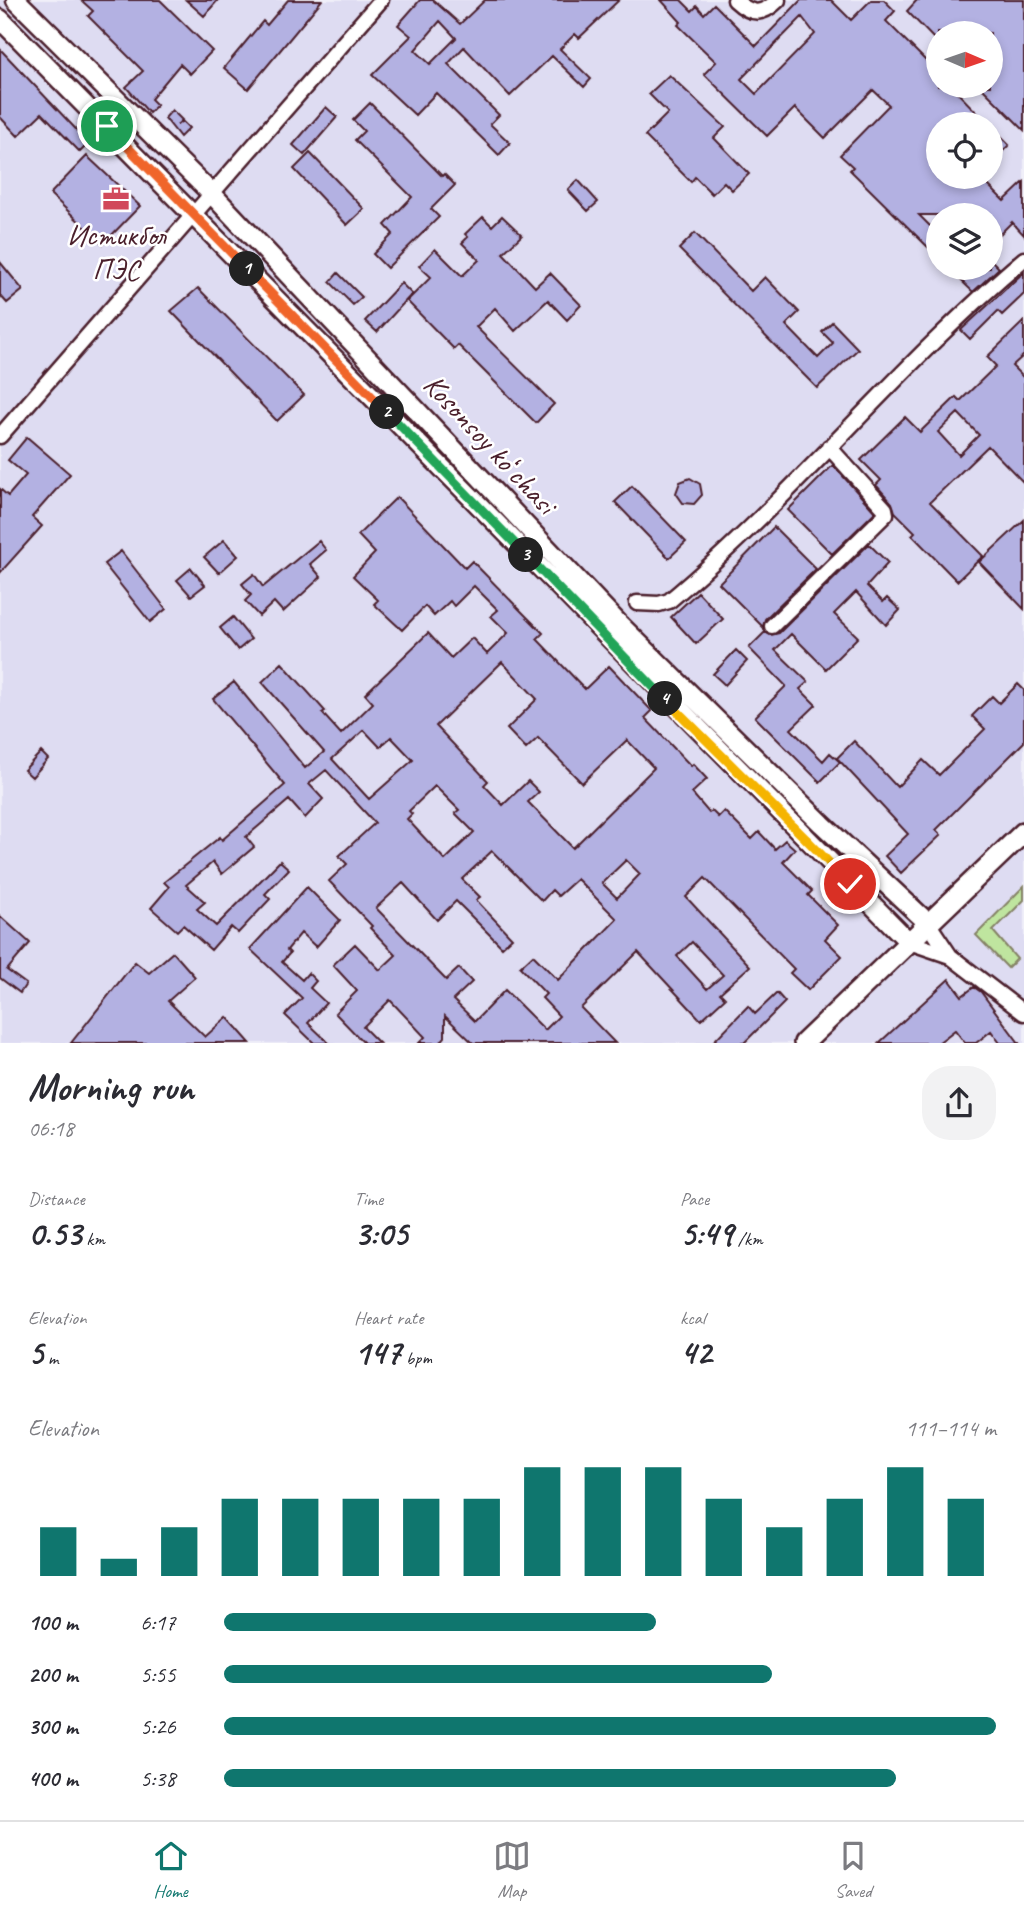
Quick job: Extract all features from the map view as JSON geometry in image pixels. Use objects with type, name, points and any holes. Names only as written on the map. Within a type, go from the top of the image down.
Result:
[{"type":"main road","points":[[803,1043],[1024,832]]},
{"type":"street","name":"Kosonsoy koʻchasi","points":[[16,0],[211,193],[618,623],[822,824],[928,923]]},
{"type":"street","points":[[0,436],[381,0]]},
{"type":"street","points":[[735,0],[747,11],[759,13],[767,11],[778,0]]},
{"type":"street","name":"Kosonsoy koʻchasi","points":[[0,19],[193,213],[669,702],[909,942]]},
{"type":"street","points":[[638,603],[659,604],[669,601],[728,550],[892,383],[1024,259]]},
{"type":"street","points":[[772,626],[886,514],[885,509],[829,447]]},
{"type":"street","points":[[928,923],[950,956],[1024,1013]]},
{"type":"street","points":[[909,942],[950,956]]},
{"type":"shaded area","points":[[0,0],[1024,0],[1024,1043],[0,1043]]},
{"type":"green space","points":[[1024,886],[1024,900],[993,931],[1017,959],[1008,968],[976,935]]},
{"type":"building","points":[[81,0],[160,0],[212,51],[190,74],[180,64],[151,99],[157,105],[149,113],[126,87],[143,71],[88,16],[93,11]]},
{"type":"building","points":[[186,0],[218,0],[204,16]]},
{"type":"building","points":[[288,0],[322,0],[248,89],[224,68],[263,21],[267,25]]},
{"type":"building","points":[[420,0],[433,0],[460,24],[485,0],[619,0],[579,38],[575,34],[560,49],[591,79],[584,87],[552,56],[510,96],[464,47],[448,64],[499,115],[490,124],[510,143],[499,155],[436,93],[415,115],[372,75],[411,36],[398,25]],"holes":[[[440,21],[456,38],[430,64],[415,50]]]},
{"type":"building","points":[[661,0],[681,0],[692,11],[697,6],[704,14],[714,4],[756,46],[801,0],[831,0],[851,20],[871,0],[884,0],[895,11],[886,21],[926,61],[926,98],[963,98],[976,112],[926,112],[926,189],[992,189],[1004,201],[1024,182],[1024,235],[1012,222],[1003,231],[1003,203],[926,203],[926,215],[919,215],[926,222],[926,245],[850,170],[853,167],[840,155],[889,105],[873,90],[825,138],[795,108],[767,136],[704,74],[716,62],[678,25],[681,22]],"holes":[[[802,17],[815,34],[756,94],[741,79]]]},
{"type":"building","points":[[917,0],[1024,0],[1024,130],[992,98],[1003,98],[1003,21],[926,21],[926,31],[907,11]]},
{"type":"building","points":[[0,49],[89,143],[80,152],[42,113],[18,136],[0,117]]},
{"type":"building","points":[[669,75],[725,127],[714,138],[749,174],[732,190],[724,182],[712,194],[695,177],[691,182],[645,136],[668,113],[649,94]]},
{"type":"building","points":[[370,103],[442,176],[444,174],[455,185],[431,209],[439,217],[387,268],[373,254],[393,234],[385,225],[412,197],[355,140],[364,131],[353,120]]},
{"type":"building","points":[[326,107],[337,117],[304,155],[293,145]]},
{"type":"building","points":[[172,110],[182,120],[177,125],[182,121],[189,128],[180,137],[165,118]]},
{"type":"building","points":[[1003,139],[1009,145],[1003,151]]},
{"type":"building","points":[[310,153],[364,209],[347,225],[294,169]]},
{"type":"building","points":[[87,156],[140,206],[103,244],[50,194]]},
{"type":"building","points":[[578,180],[598,202],[588,211],[568,190]]},
{"type":"building","points":[[502,216],[522,235],[503,253],[535,287],[550,273],[581,305],[567,320],[548,300],[515,331],[495,308],[476,327],[554,404],[536,423],[458,345],[454,349],[407,301],[431,277],[419,266],[435,249],[462,276],[479,260],[462,243],[468,237],[465,234],[483,217],[492,226]]},
{"type":"building","points":[[695,233],[751,291],[765,277],[799,312],[786,325],[818,358],[833,343],[822,332],[832,322],[858,349],[817,388],[679,249]]},
{"type":"building","points":[[0,262],[23,290],[7,303],[0,295]]},
{"type":"building","points":[[1024,272],[1024,294],[1002,315],[998,311],[970,339],[961,330]]},
{"type":"building","points":[[338,273],[362,297],[353,305],[330,282]]},
{"type":"building","points":[[960,280],[986,280],[973,292]]},
{"type":"building","points":[[401,283],[412,294],[377,332],[365,321]]},
{"type":"building","points":[[198,288],[304,395],[277,421],[171,311]]},
{"type":"building","points":[[1024,321],[1024,355],[1012,366],[1024,378],[1024,483],[988,446],[930,502],[983,556],[957,581],[912,535],[915,532],[895,512],[892,503],[876,485],[881,480],[861,460],[905,417],[920,432],[956,397],[960,401],[996,366],[987,357]],"holes":[[[958,413],[979,435],[959,455],[938,432]]]},
{"type":"building","points":[[27,437],[70,474],[32,517],[42,526],[0,573],[0,489],[8,496],[26,475],[8,460]]},
{"type":"building","points":[[833,465],[875,512],[832,554],[788,510]]},
{"type":"building","points":[[690,478],[700,484],[702,495],[694,504],[683,503],[676,493],[680,482]]},
{"type":"building","points":[[632,486],[686,542],[669,558],[615,502]]},
{"type":"building","points":[[397,497],[465,568],[472,561],[543,633],[537,639],[585,689],[609,666],[652,711],[645,718],[707,779],[692,793],[709,813],[712,811],[718,817],[724,811],[752,839],[759,832],[775,849],[785,840],[795,849],[783,862],[812,891],[808,895],[838,925],[825,939],[842,956],[808,990],[790,973],[794,969],[705,878],[686,897],[750,966],[720,993],[725,998],[701,1020],[638,952],[581,1008],[615,1043],[473,1043],[445,1016],[445,1037],[440,1043],[419,1043],[425,1037],[390,1000],[363,1027],[379,1043],[364,1043],[335,1013],[357,991],[333,965],[355,944],[380,970],[396,955],[329,881],[347,864],[339,856],[375,823],[326,770],[309,784],[323,799],[305,818],[289,800],[246,837],[254,847],[222,874],[213,862],[186,885],[205,902],[197,909],[216,926],[280,861],[289,869],[265,894],[270,899],[238,933],[231,927],[211,950],[183,925],[177,931],[151,908],[169,887],[164,882],[220,837],[222,840],[285,785],[213,699],[234,682],[305,768],[324,752],[262,682],[282,663],[325,711],[322,713],[341,734],[373,703],[365,694],[428,633],[451,658],[472,638],[487,654],[508,633],[491,616],[498,610],[474,586],[454,606],[450,601],[434,616],[425,606],[402,630],[374,604],[378,600],[353,576],[375,553],[358,535]],"holes":[[[502,662],[537,699],[507,729],[526,749],[538,738],[582,783],[627,740],[654,768],[573,848],[528,802],[539,792],[528,781],[503,805],[484,785],[488,781],[436,726]],[[364,730],[380,747],[391,737],[413,760],[369,799],[332,759]],[[435,786],[459,810],[455,813],[474,832],[445,860],[407,819],[412,814],[409,811]],[[492,851],[542,901],[552,890],[558,896],[577,879],[617,919],[558,980],[533,955],[520,967],[546,994],[542,998],[559,1016],[545,1030],[505,990],[475,1021],[453,1000],[472,982],[459,968],[446,980],[376,908],[403,883],[437,920],[456,901],[502,947],[512,938],[476,900],[480,897],[462,879]],[[626,860],[640,874],[617,898],[602,883]],[[692,942],[723,975],[707,989],[677,956]]]},
{"type":"building","points":[[1024,520],[1024,609],[979,562]]},
{"type":"building","points":[[774,527],[816,569],[765,619],[763,627],[719,583]]},
{"type":"building","points":[[224,540],[238,556],[219,573],[204,557]]},
{"type":"building","points":[[319,541],[326,550],[310,564],[321,577],[283,612],[274,602],[259,616],[245,601],[251,595],[242,584],[254,574],[263,587]]},
{"type":"building","points":[[869,544],[888,563],[867,586],[883,602],[887,598],[900,610],[886,625],[856,592],[834,614],[858,637],[826,669],[791,634],[775,650],[808,682],[800,689],[816,705],[791,729],[823,761],[830,753],[840,762],[820,782],[755,717],[786,686],[749,648],[765,632],[770,635],[779,633]]},
{"type":"building","points":[[121,551],[166,609],[150,622],[104,564]]},
{"type":"building","points":[[191,568],[205,585],[191,596],[177,580]]},
{"type":"building","points":[[698,592],[723,619],[696,644],[671,617]]},
{"type":"building","points":[[233,617],[251,639],[238,650],[220,628]]},
{"type":"building","points":[[736,650],[747,661],[725,685],[713,674]]},
{"type":"building","points":[[1018,684],[1024,690],[1024,742],[936,830],[941,835],[901,873],[885,856],[908,834],[837,758],[854,741],[897,787],[923,760],[939,775],[985,729],[972,716],[992,696],[999,703]]},
{"type":"building","points":[[41,752],[48,759],[32,777],[24,770]]},
{"type":"building","points":[[307,887],[340,920],[316,947],[301,933],[287,950],[290,953],[282,962],[302,980],[308,973],[316,981],[310,988],[326,1003],[308,1023],[329,1043],[314,1043],[285,1015],[302,998],[250,949]]},
{"type":"building","points":[[0,916],[30,943],[7,970],[26,984],[20,993],[0,978]]},
{"type":"building","points":[[173,952],[195,977],[168,1001],[205,1037],[227,1017],[250,1043],[71,1043],[135,962],[149,973]]},
{"type":"building","points":[[949,979],[962,996],[974,987],[981,992],[1019,1043],[1000,1043],[991,1031],[976,1043],[965,1043],[955,1030],[938,1043],[879,1043]]},
{"type":"building","points":[[777,993],[785,1002],[744,1043],[712,1043],[748,1006],[755,1014]]},
{"type":"place","name":"Истикбол ПЭС","points":[[116,199]]},
{"type":"route","points":[[107,126],[850,884]]}]
